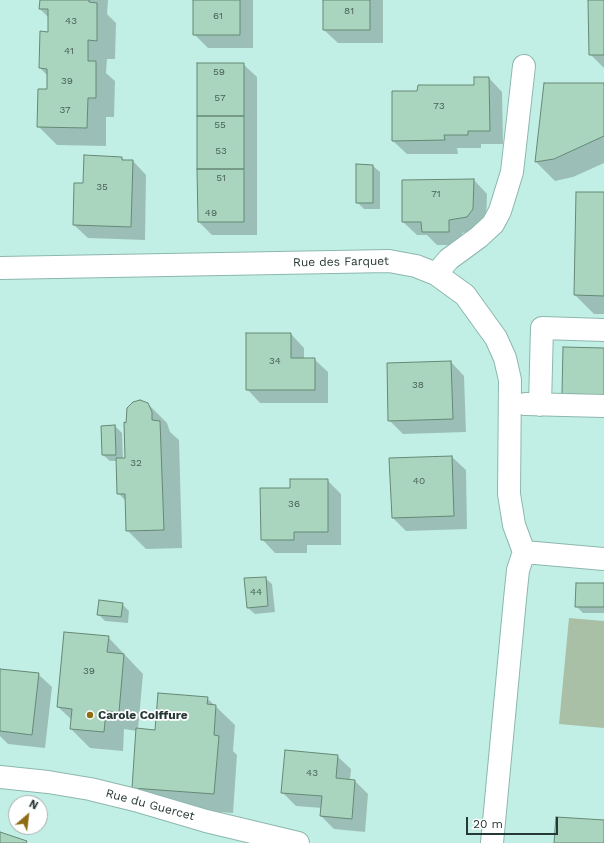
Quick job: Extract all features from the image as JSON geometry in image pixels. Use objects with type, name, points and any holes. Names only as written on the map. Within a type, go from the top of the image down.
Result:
[{"type":"street","points":[[436,274],[449,259],[493,224],[500,211],[512,172],[524,66]]},
{"type":"street","name":"Rue des Farquet","points":[[0,268],[389,261],[416,266],[436,274],[465,295],[496,338],[505,358],[510,380],[509,494],[513,521],[524,552]]},
{"type":"street","points":[[540,405],[542,328],[604,330]]},
{"type":"street","points":[[510,404],[604,406]]},
{"type":"street","points":[[492,843],[518,570],[524,552],[604,560]]},
{"type":"street","name":"Rue du Guercet","points":[[0,777],[48,782],[90,789],[135,800],[206,821],[298,843]]},
{"type":"green space","points":[[569,618],[604,621],[604,728],[559,724]]},
{"type":"building","points":[[40,0],[89,0],[89,2],[97,3],[97,41],[88,40],[88,61],[96,61],[96,98],[88,98],[87,128],[37,127],[38,89],[47,89],[47,69],[39,68],[40,31],[48,32],[48,9],[39,9]]},
{"type":"building","points":[[193,0],[240,0],[240,35],[193,35]]},
{"type":"building","points":[[323,0],[370,0],[370,30],[323,30]]},
{"type":"building","points":[[588,0],[604,0],[604,55],[589,55]]},
{"type":"building","points":[[197,63],[244,63],[244,116],[197,116]]},
{"type":"building","points":[[474,77],[489,77],[490,131],[468,131],[468,135],[444,135],[445,140],[392,141],[392,91],[417,91],[418,85],[474,85]]},
{"type":"building","points":[[544,83],[604,83],[604,136],[554,159],[535,162]]},
{"type":"building","points":[[197,116],[244,116],[244,169],[197,169]]},
{"type":"building","points":[[84,155],[122,157],[122,160],[133,160],[131,227],[73,225],[74,183],[83,183]]},
{"type":"building","points":[[356,164],[373,165],[373,203],[356,203]]},
{"type":"building","points":[[197,169],[244,169],[244,222],[198,222]]},
{"type":"building","points":[[474,179],[473,209],[467,217],[449,220],[449,232],[422,232],[421,222],[402,222],[402,180]]},
{"type":"building","points":[[576,192],[604,192],[604,296],[574,295]]},
{"type":"building","points":[[246,333],[291,333],[291,358],[315,358],[315,390],[246,390]]},
{"type":"building","points":[[563,347],[604,348],[604,395],[562,394]]},
{"type":"building","points":[[451,361],[453,419],[388,421],[387,363]]},
{"type":"building","points":[[140,400],[148,403],[152,412],[152,420],[160,421],[164,530],[126,531],[125,494],[117,494],[116,458],[125,458],[124,422],[126,423],[127,408],[133,402]]},
{"type":"building","points":[[115,425],[116,455],[102,455],[101,426]]},
{"type":"building","points":[[452,456],[454,516],[392,518],[389,458]]},
{"type":"building","points":[[290,479],[328,479],[328,532],[294,532],[294,540],[261,540],[260,488],[290,488]]},
{"type":"building","points":[[266,577],[268,606],[247,608],[244,578]]},
{"type":"building","points":[[576,583],[604,583],[604,607],[575,607]]},
{"type":"building","points":[[99,600],[123,603],[121,617],[97,615]]},
{"type":"building","points":[[64,632],[109,636],[107,652],[124,654],[119,712],[106,711],[104,732],[70,729],[72,709],[57,707]]},
{"type":"building","points":[[0,669],[39,673],[32,735],[0,731]]},
{"type":"building","points":[[158,693],[208,697],[207,704],[216,705],[214,735],[219,736],[214,794],[132,788],[136,728],[155,730]]},
{"type":"building","points":[[285,750],[338,755],[336,778],[355,780],[352,819],[320,816],[322,796],[281,793]]},
{"type":"building","points":[[556,817],[604,820],[604,843],[554,843]]},
{"type":"building","points":[[0,832],[27,841],[26,843],[0,843]]},
{"type":"place","name":"Carole Coiffure","points":[[90,715]]}]
